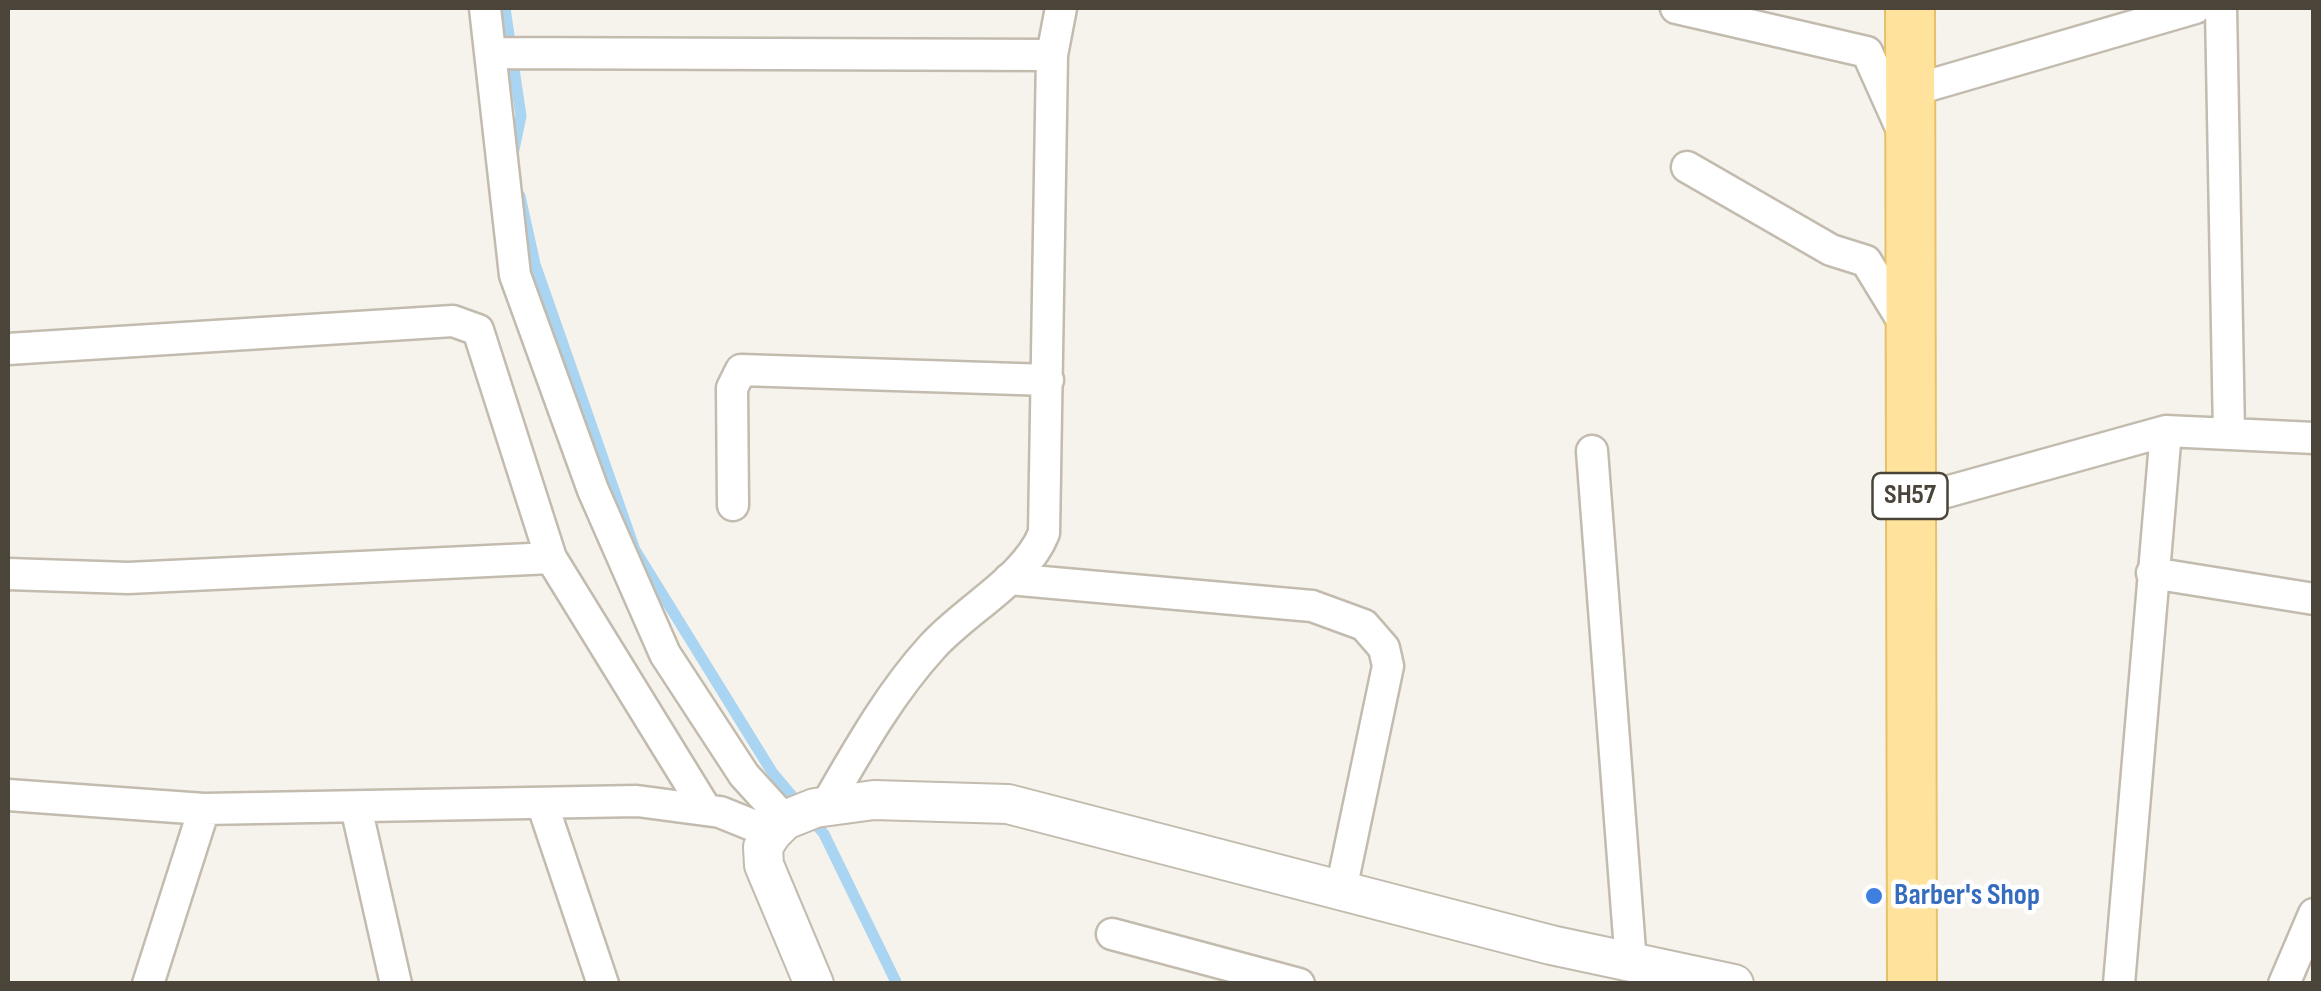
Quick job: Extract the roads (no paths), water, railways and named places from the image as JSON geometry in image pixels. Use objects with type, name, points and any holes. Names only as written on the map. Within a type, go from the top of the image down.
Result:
[{"type":"main road","name":"SH57","points":[[1910,8],[1912,984]]},
{"type":"street","points":[[485,8],[508,51],[515,274],[593,490],[665,654],[744,775],[798,817]]},
{"type":"street","points":[[814,984],[764,865],[763,847],[798,817],[931,648],[1037,552],[1044,532],[1052,56],[1061,8]]},
{"type":"street","points":[[1676,8],[1868,52],[1909,148]]},
{"type":"street","points":[[1910,90],[2195,8]]},
{"type":"street","points":[[2221,8],[2229,434]]},
{"type":"street","points":[[508,51],[1052,56]]},
{"type":"street","points":[[1687,167],[1831,250],[1866,261],[1910,332]]},
{"type":"street","points":[[8,350],[453,321],[478,330],[488,351],[550,558],[705,808]]},
{"type":"street","points":[[733,506],[732,388],[741,370],[1048,380]]},
{"type":"street","points":[[2119,984],[2166,431]]},
{"type":"street","points":[[1910,502],[2166,431],[2314,438]]},
{"type":"street","points":[[1592,452],[1631,964]]},
{"type":"street","points":[[8,574],[128,578],[550,558]]},
{"type":"street","points":[[2152,573],[2314,598]]},
{"type":"street","points":[[1009,579],[1312,606],[1364,625],[1384,648],[1388,666],[1341,890]]},
{"type":"street","points":[[8,796],[204,809],[637,801],[798,817],[874,800],[1008,804],[1631,964],[1734,984]]},
{"type":"street","points":[[542,803],[604,984]]},
{"type":"street","points":[[356,807],[396,984]]},
{"type":"street","points":[[148,984],[204,809]]},
{"type":"street","points":[[2284,984],[2314,914]]},
{"type":"street","points":[[1112,934],[1299,984]]},
{"type":"waterway","points":[[505,8],[521,116],[513,154]]},
{"type":"waterway","points":[[520,196],[535,264],[635,550],[772,772],[824,834],[897,984]]},
{"type":"place","name":"Barber's Shop","points":[[1874,896]]}]
